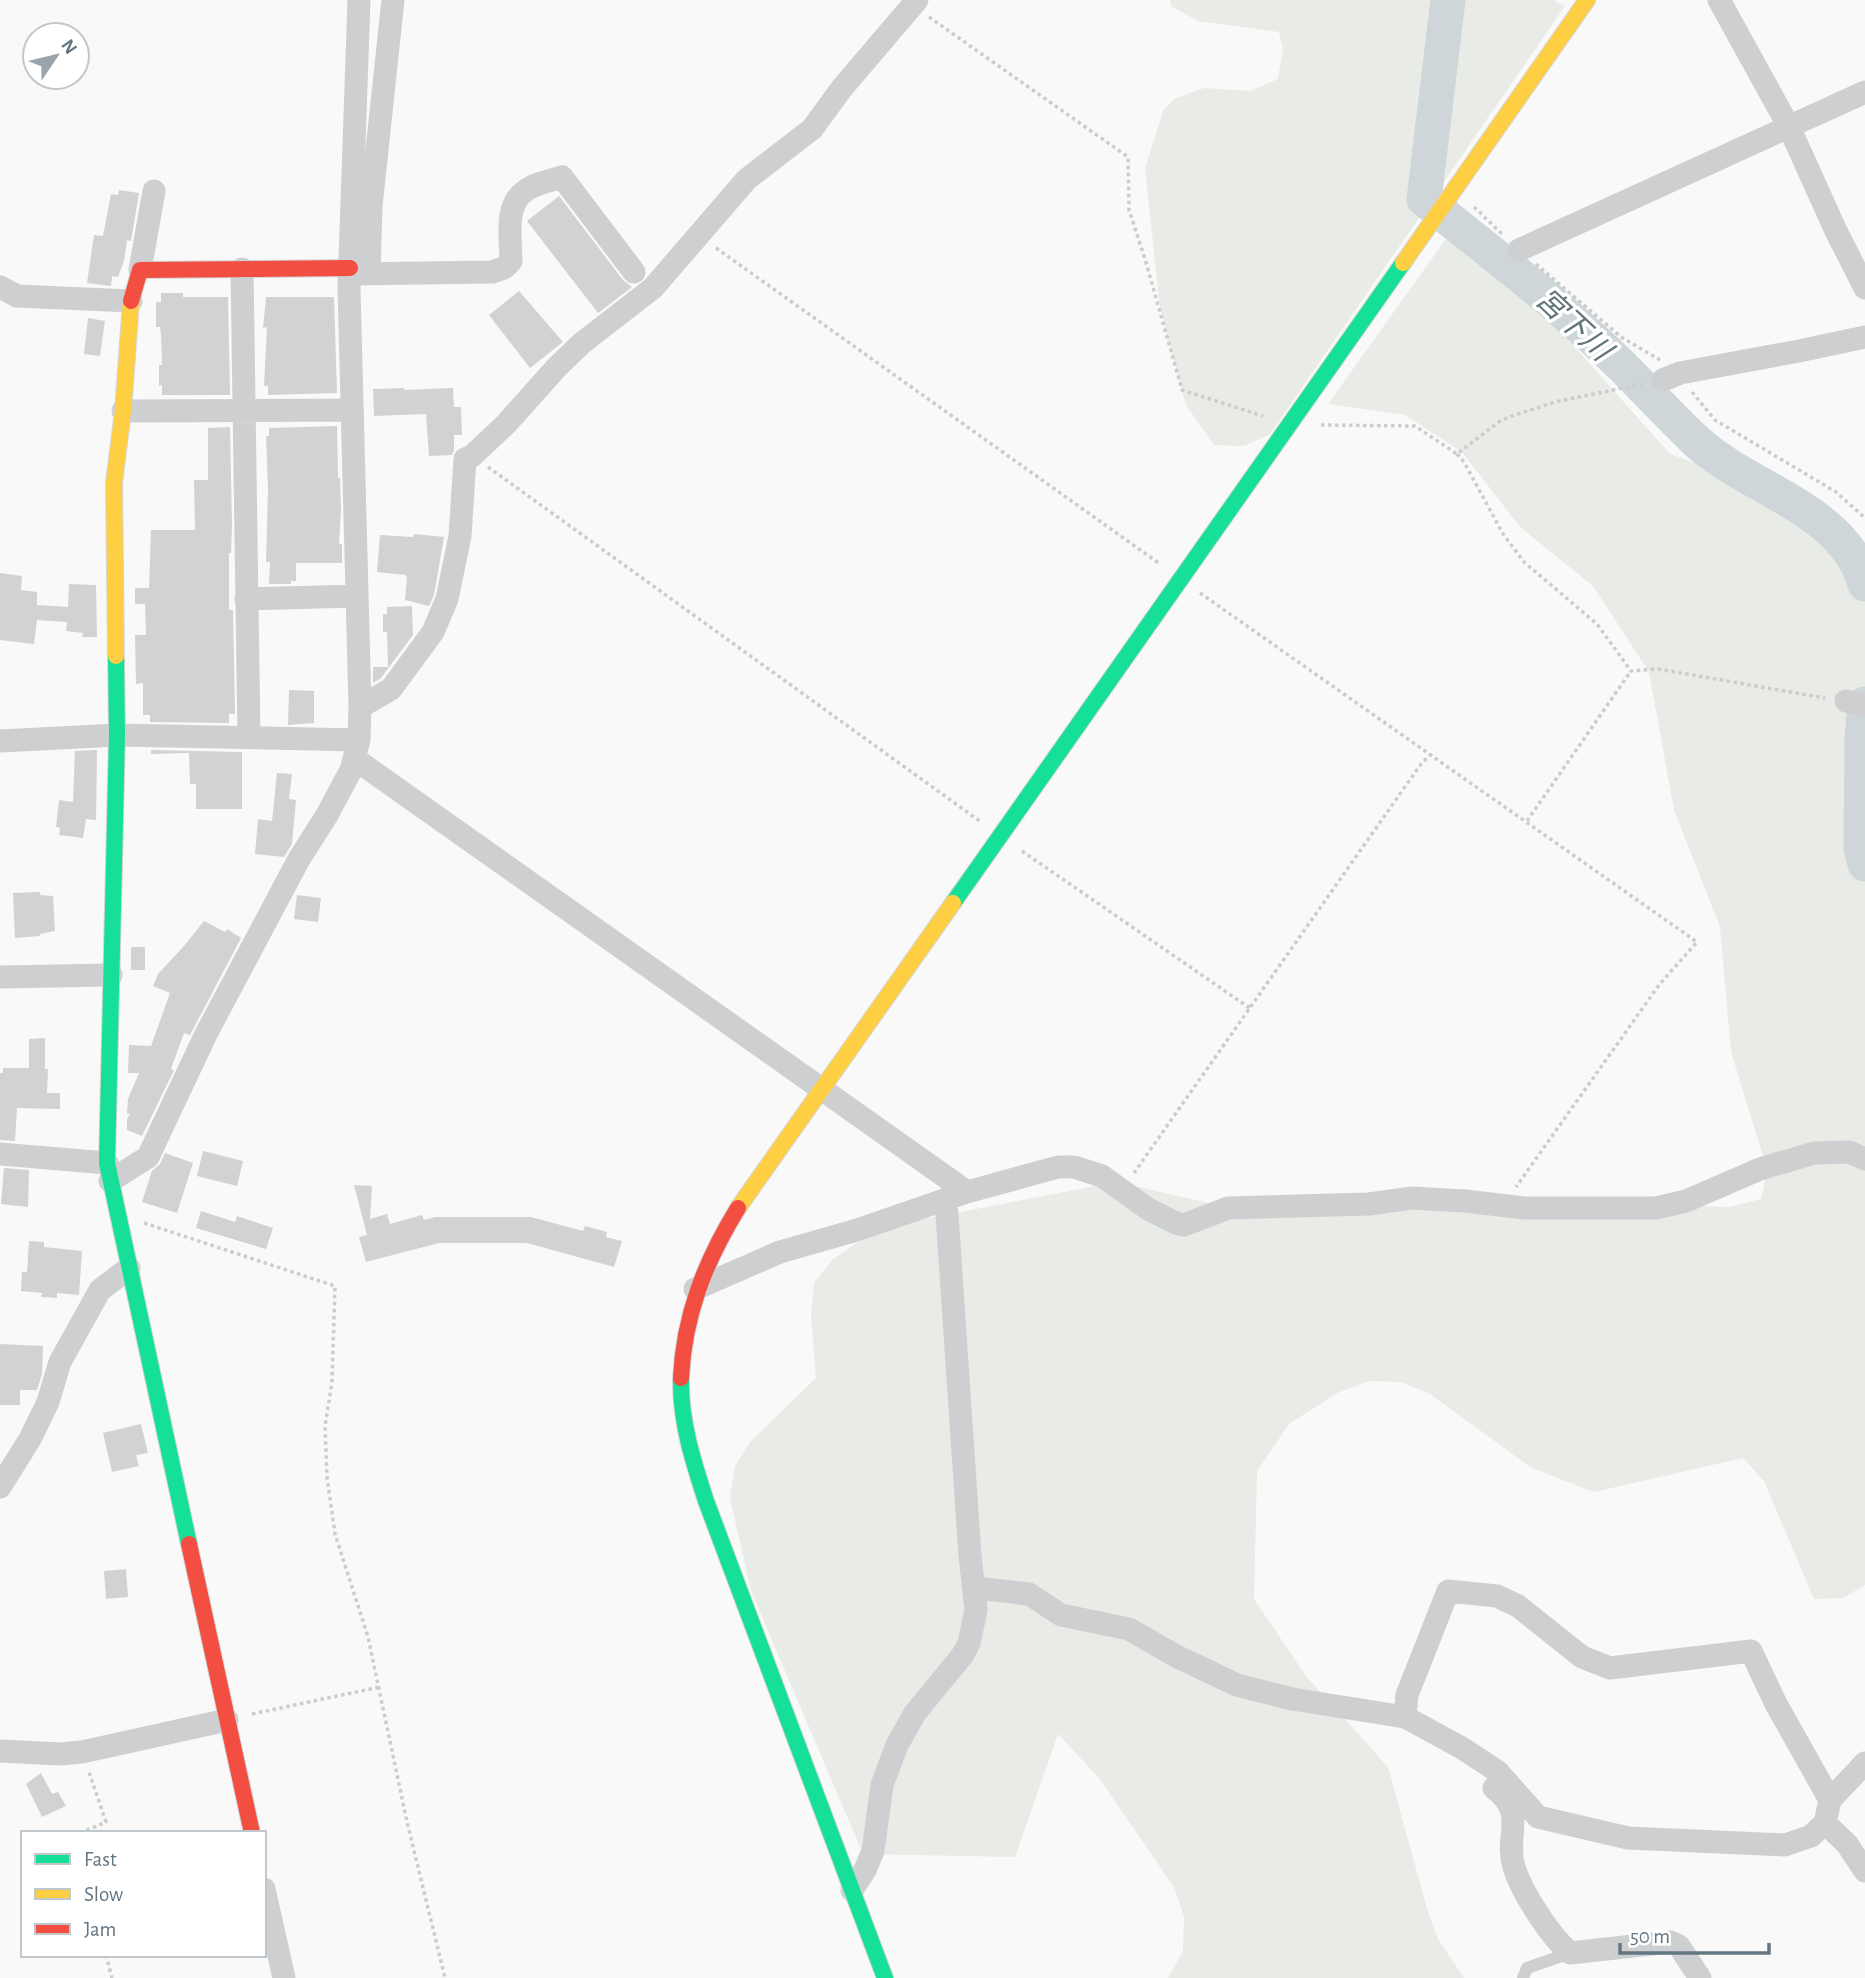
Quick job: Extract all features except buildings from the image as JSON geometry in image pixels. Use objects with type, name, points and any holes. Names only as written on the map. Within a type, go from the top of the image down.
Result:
[{"type":"street","points":[[0,1154],[109,1172],[148,1157],[206,1034],[299,859],[327,815],[357,750],[360,707],[352,410],[356,272],[355,104],[359,0]]},
{"type":"street","points":[[356,272],[370,206],[393,0]]},
{"type":"street","points":[[885,1978],[729,1568],[688,1448],[682,1406],[681,1363],[695,1289],[717,1240],[736,1210],[1587,0]]},
{"type":"street","points":[[1719,0],[1789,127],[1865,288]]},
{"type":"street","points":[[360,707],[391,689],[433,632],[447,599],[460,537],[465,459],[472,456],[506,424],[582,343],[653,288],[747,179],[811,129],[842,88],[915,3]]},
{"type":"street","points":[[1520,250],[1865,92]]},
{"type":"street","points":[[140,270],[169,268],[492,272],[504,268],[512,261],[511,220],[513,206],[518,197],[533,186],[562,177],[634,272]]},
{"type":"street","points":[[154,191],[140,270],[131,301],[123,411],[114,483],[117,735],[109,1172],[252,1831]]},
{"type":"street","points":[[242,269],[249,737]]},
{"type":"street","points":[[0,288],[17,296],[131,301]]},
{"type":"street","points":[[1664,380],[1680,373],[1865,337]]},
{"type":"street","points":[[123,411],[352,410]]},
{"type":"street","points":[[246,599],[356,596]]},
{"type":"street","points":[[0,741],[117,735],[249,737],[357,750],[822,1088],[956,1196],[970,1556],[976,1610],[969,1643],[956,1665],[915,1713],[897,1745],[881,1785],[873,1851],[852,1890]]},
{"type":"street","points":[[0,977],[111,975]]},
{"type":"street","points":[[695,1289],[780,1252],[1058,1167],[1088,1170],[1102,1176],[1148,1209],[1184,1225],[1228,1208],[1369,1204],[1412,1198],[1503,1206],[1630,1210],[1656,1208],[1686,1201],[1760,1169],[1814,1153],[1849,1152],[1865,1159]]},
{"type":"street","points":[[0,1487],[30,1439],[48,1402],[60,1362],[100,1290],[129,1268]]},
{"type":"street","points":[[975,1588],[1029,1594],[1062,1615],[1129,1629],[1176,1656],[1237,1685],[1292,1699],[1405,1717],[1462,1748],[1497,1771],[1538,1817],[1628,1838],[1786,1845],[1811,1836],[1825,1823],[1830,1800],[1865,1763]]},
{"type":"street","points":[[1405,1717],[1407,1695],[1448,1591],[1497,1596],[1518,1606],[1581,1657],[1610,1668],[1751,1651],[1776,1704],[1830,1800]]},
{"type":"street","points":[[0,1751],[61,1754],[82,1752],[227,1720]]},
{"type":"street","points":[[1462,1748],[1461,1762],[1503,1795],[1512,1808],[1513,1866],[1549,1932],[1570,1953],[1671,1942],[1679,1946],[1700,1978]]},
{"type":"street","points":[[1825,1823],[1847,1844],[1865,1871]]},
{"type":"street","points":[[266,1898],[284,1978]]},
{"type":"lane","points":[[1523,1978],[1527,1968],[1570,1953]]},
{"type":"path","points":[[915,3],[1128,157],[1129,210],[1182,390],[1288,426],[1415,426],[1457,454],[1503,534],[1524,562],[1597,624],[1631,671]]},
{"type":"path","points":[[697,235],[1697,942],[1659,985],[1503,1206]]},
{"type":"path","points":[[1457,454],[1509,417],[1555,402],[1630,386]]},
{"type":"path","points":[[472,456],[1000,836],[1251,1009]]},
{"type":"path","points":[[1631,671],[1658,669],[1855,703]]},
{"type":"path","points":[[1527,821],[1631,671]]},
{"type":"path","points":[[1118,1188],[1138,1169],[1413,775],[1430,755]]},
{"type":"path","points":[[116,1213],[335,1286],[332,1382],[325,1426],[327,1478],[335,1534],[368,1637],[407,1822],[445,1978]]},
{"type":"path","points":[[227,1720],[380,1687]]},
{"type":"path","points":[[82,1752],[106,1822],[85,1831]]},
{"type":"path","points":[[107,1957],[112,1978]]},
{"type":"shaded area","points":[[1170,0],[1553,0],[1565,6],[1270,434],[1244,446],[1214,445],[1186,405],[1160,308],[1145,168],[1164,109],[1176,98],[1204,88],[1250,91],[1278,79],[1283,48],[1279,32],[1198,21],[1171,6]]},
{"type":"shaded area","points":[[1446,239],[1551,320],[1670,454],[1826,511],[1847,530],[1865,597],[1865,1585],[1843,1598],[1814,1599],[1764,1481],[1743,1458],[1594,1492],[1532,1468],[1430,1394],[1401,1382],[1370,1381],[1339,1392],[1289,1424],[1257,1471],[1254,1599],[1306,1676],[1388,1767],[1428,1912],[1438,1939],[1464,1978],[1168,1978],[1183,1951],[1184,1917],[1174,1887],[1099,1778],[1058,1734],[1015,1857],[863,1854],[751,1591],[730,1498],[735,1466],[751,1441],[816,1378],[811,1316],[814,1283],[833,1259],[858,1242],[914,1221],[1116,1182],[1231,1208],[1291,1199],[1730,1207],[1761,1199],[1767,1169],[1731,1052],[1720,927],[1674,810],[1649,672],[1593,586],[1520,527],[1462,452],[1405,415],[1328,404]]},
{"type":"waterway","name":"宮下川","points":[[1448,0],[1424,199],[1567,315],[1695,440],[1716,457],[1816,518],[1837,537],[1854,558],[1865,584]]},
{"type":"waterway","name":"宮下川","points":[[1865,704],[1861,848],[1865,864]]},
{"type":"traffic: fast","points":[[953,903],[1403,263]]},
{"type":"traffic: fast","points":[[116,656],[117,735],[107,1163],[189,1544]]},
{"type":"traffic: fast","points":[[681,1378],[685,1425],[706,1501],[885,1978]]},
{"type":"traffic: slow","points":[[1403,263],[1587,0]]},
{"type":"traffic: slow","points":[[116,656],[114,483],[123,411],[131,301]]},
{"type":"traffic: slow","points":[[738,1208],[953,903]]},
{"type":"traffic: jam","points":[[131,301],[140,270],[350,268]]},
{"type":"traffic: jam","points":[[681,1378],[687,1332],[698,1290],[716,1248],[738,1208]]},
{"type":"traffic: jam","points":[[189,1544],[252,1831]]}]
